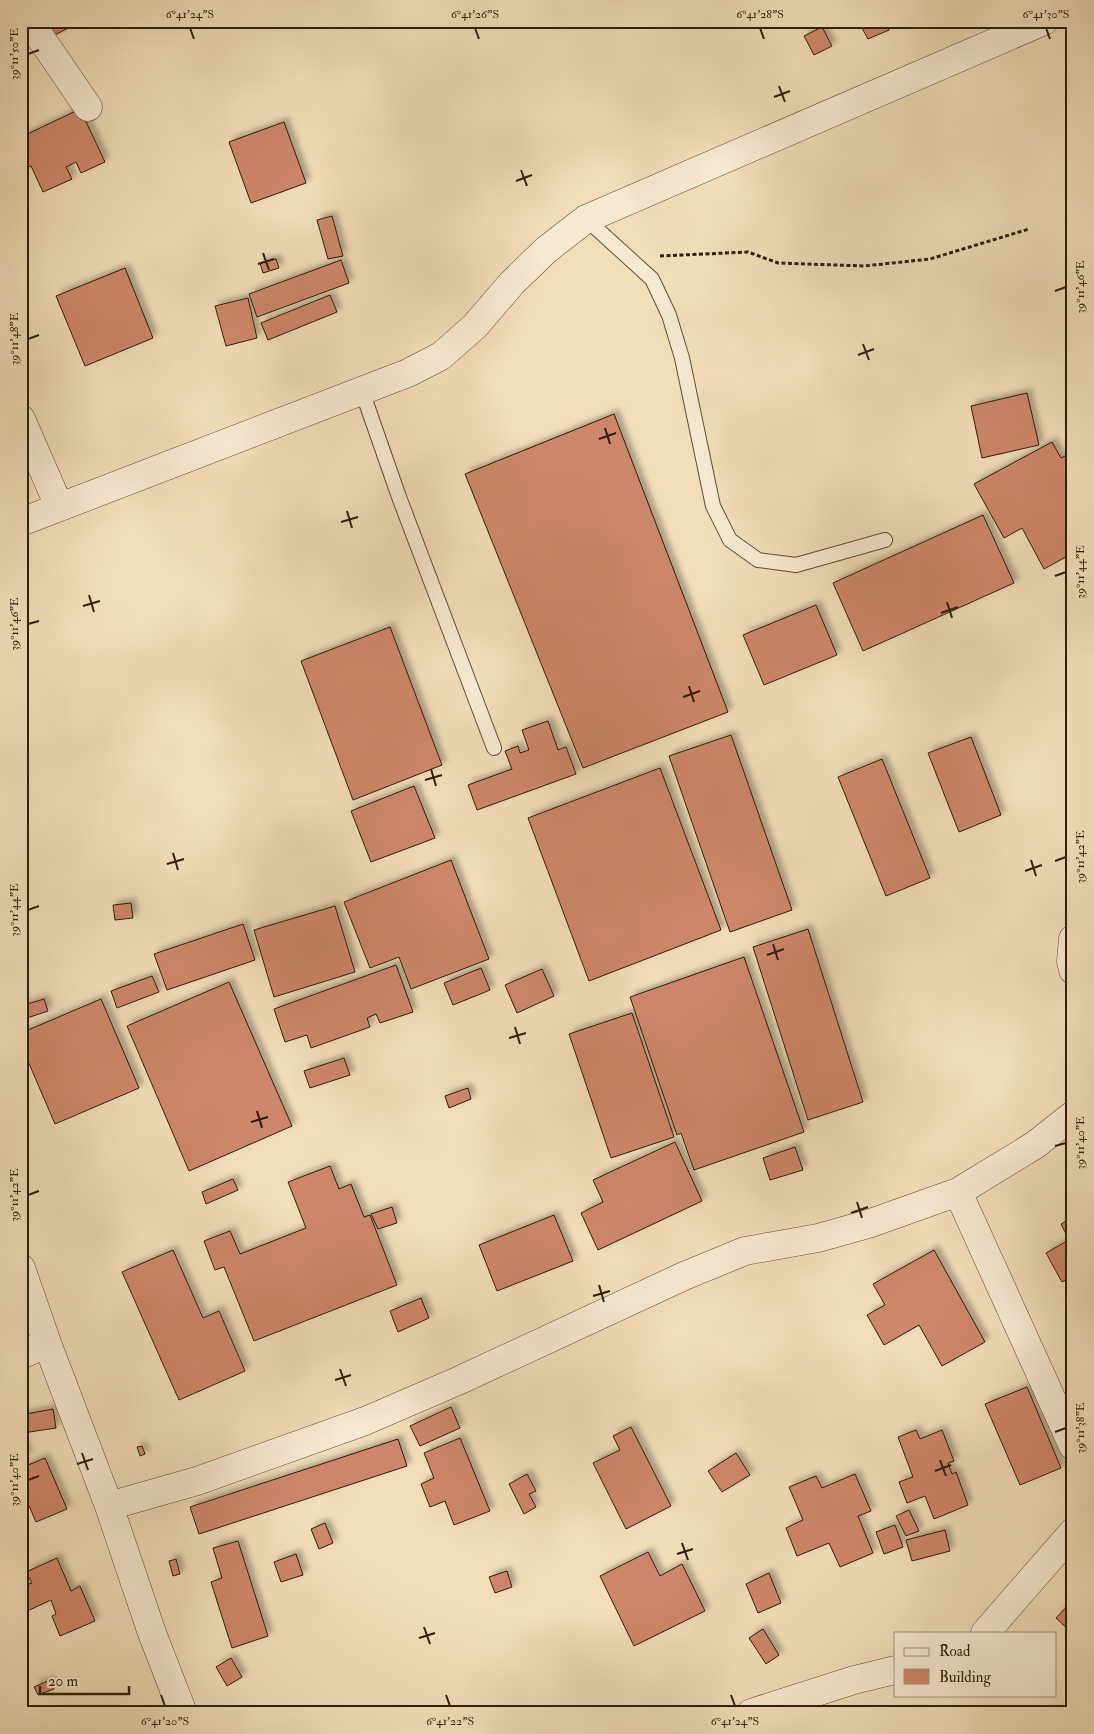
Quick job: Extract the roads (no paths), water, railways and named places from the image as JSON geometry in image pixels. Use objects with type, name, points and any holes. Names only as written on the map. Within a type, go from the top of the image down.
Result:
[{"type":"street","points":[[24,21],[38,34],[88,107]]},
{"type":"street","points":[[21,522],[408,373],[441,356],[475,326],[512,283],[546,250],[586,219],[1044,21]]},
{"type":"street","points":[[21,418],[59,506]]},
{"type":"street","points":[[1073,939],[1071,960],[1073,970]]},
{"type":"street","points":[[109,1506],[197,1481],[365,1421],[460,1380],[684,1276],[745,1252],[826,1236],[868,1224],[958,1192],[1036,1145],[1073,1115]]},
{"type":"street","points":[[958,1192],[1073,1446]]},
{"type":"street","points":[[21,1268],[47,1343],[109,1506],[152,1633],[183,1713]]},
{"type":"street","points":[[21,1355],[47,1343]]},
{"type":"street","points":[[985,1632],[1073,1532]]},
{"type":"street","points":[[751,1713],[854,1680],[894,1670]]},
{"type":"lane","points":[[586,219],[652,279],[669,315],[682,358],[713,506],[730,540],[758,560],[796,565],[885,540]]},
{"type":"lane","points":[[362,391],[399,497],[494,748]]}]
